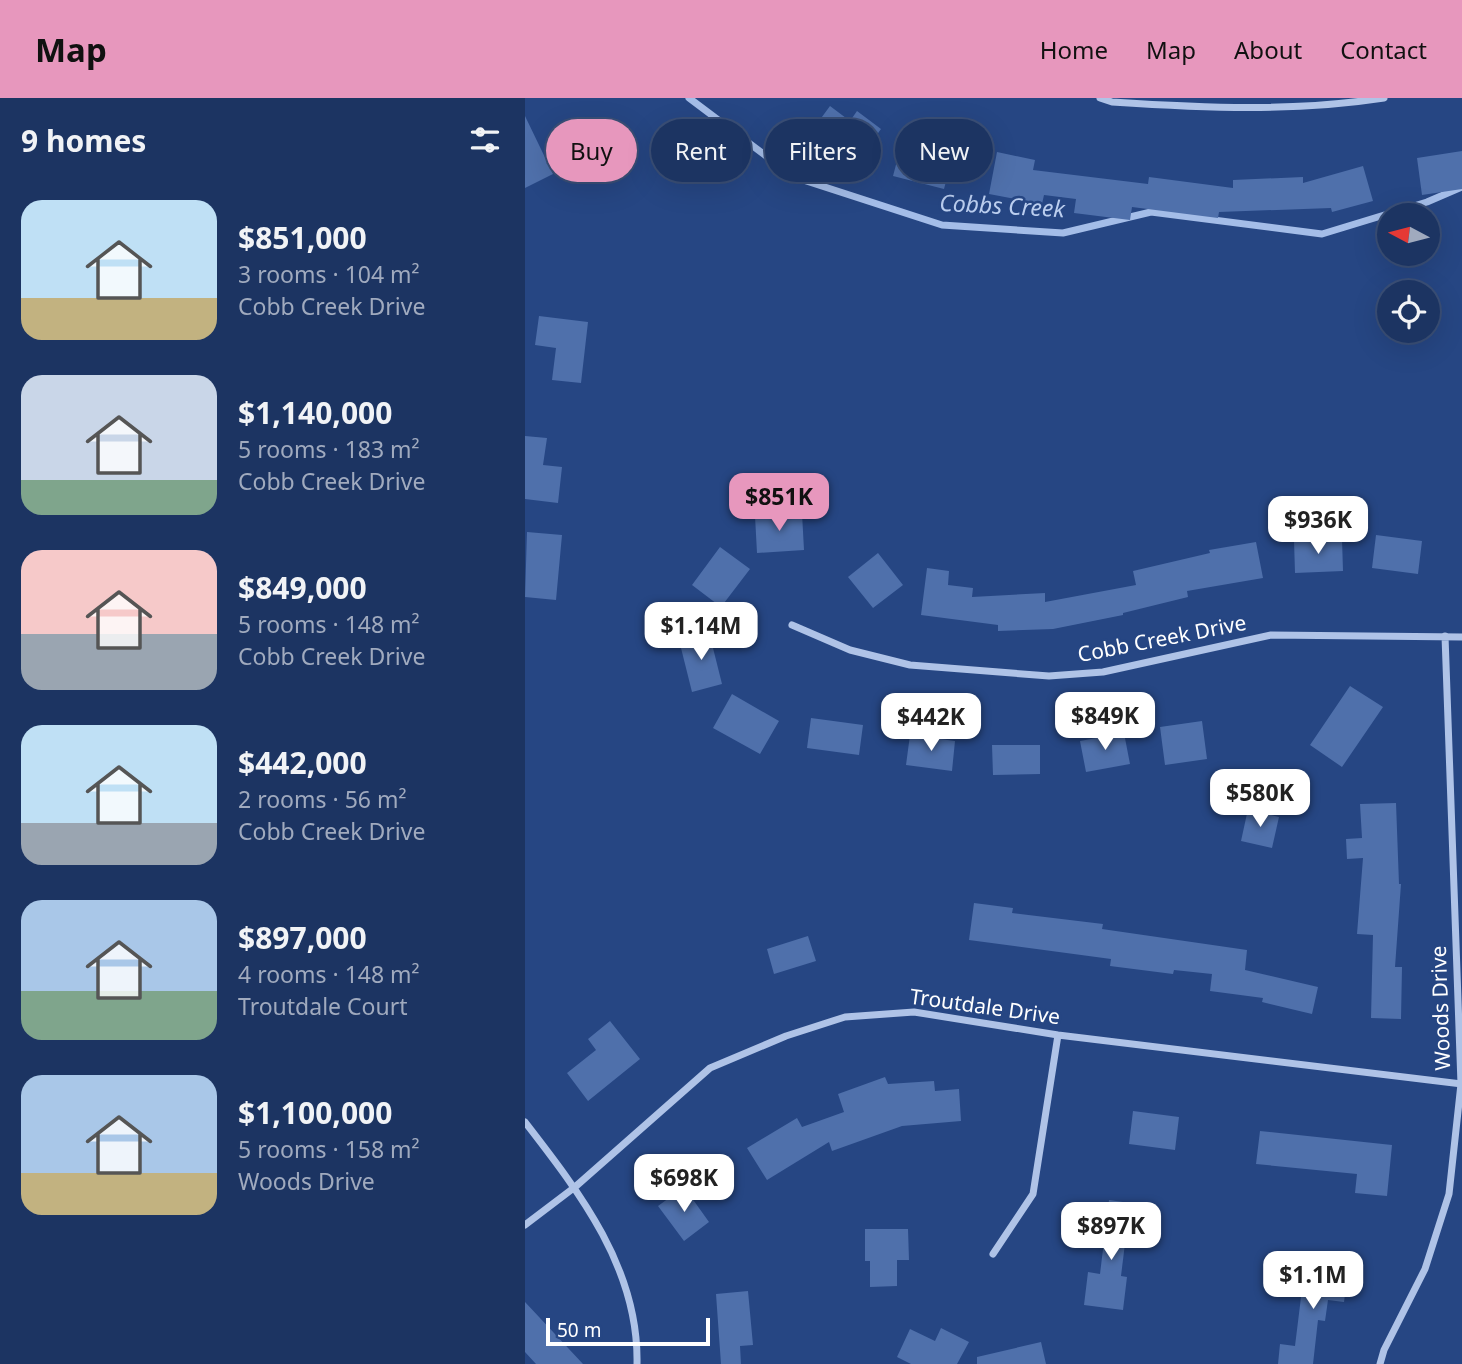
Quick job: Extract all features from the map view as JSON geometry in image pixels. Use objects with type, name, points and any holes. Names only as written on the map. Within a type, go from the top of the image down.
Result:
[{"type":"street","points":[[1100,98],[1206,109],[1325,107],[1384,98]]},
{"type":"street","points":[[1324,98],[1325,107]]},
{"type":"street","name":"Cobb Creek Drive","points":[[792,625],[850,650],[910,665],[1049,677],[1103,672],[1271,635],[1462,637]]},
{"type":"street","name":"Woods Drive","points":[[1380,1364],[1384,1350],[1425,1269],[1449,1194],[1462,1084],[1445,636]]},
{"type":"street","name":"Troutdale Drive","points":[[525,1225],[575,1188],[709,1068],[786,1036],[845,1017],[914,1012],[1059,1035],[1462,1084]]},
{"type":"street","points":[[993,1254],[1033,1194],[1059,1035]]},
{"type":"street","points":[[525,1122],[575,1188],[619,1267],[632,1318],[637,1364]]},
{"type":"building","points":[[830,106],[847,119],[820,119]]},
{"type":"building","points":[[857,111],[868,119],[851,119]]},
{"type":"building","points":[[525,116],[546,160],[546,178],[525,188]]},
{"type":"building","points":[[1462,151],[1462,189],[1422,195],[1417,158]]},
{"type":"building","points":[[997,152],[1035,160],[1033,170],[1148,184],[1149,177],[1233,188],[1233,180],[1303,177],[1303,183],[1363,166],[1373,201],[1332,212],[1331,208],[1219,212],[1218,218],[1132,207],[1130,220],[1074,213],[1076,199],[1044,195],[1042,204],[989,194]]},
{"type":"building","points":[[917,182],[946,182],[944,189]]},
{"type":"building","points":[[539,316],[588,322],[581,383],[552,380],[556,348],[535,345]]},
{"type":"building","points":[[525,436],[547,438],[543,465],[562,467],[558,503],[525,499]]},
{"type":"building","points":[[802,513],[804,550],[757,553],[755,516]]},
{"type":"building","points":[[527,532],[562,535],[556,600],[525,597]]},
{"type":"building","points":[[1376,535],[1422,541],[1418,574],[1372,568]]},
{"type":"building","points":[[1342,539],[1343,571],[1295,573],[1294,540]]},
{"type":"building","points":[[1256,542],[1263,578],[1187,591],[1188,597],[1123,615],[1053,629],[998,631],[998,625],[921,615],[927,568],[949,571],[948,585],[973,588],[972,597],[1045,593],[1045,602],[1136,585],[1133,571],[1210,553],[1209,550]]},
{"type":"building","points":[[720,547],[750,569],[721,607],[692,585]]},
{"type":"building","points":[[878,553],[903,585],[873,608],[848,577]]},
{"type":"building","points":[[709,632],[722,684],[692,692],[679,640]]},
{"type":"building","points":[[1350,686],[1383,707],[1342,767],[1310,745]]},
{"type":"building","points":[[732,694],[779,721],[760,754],[713,728]]},
{"type":"building","points":[[811,718],[863,725],[859,755],[807,748]]},
{"type":"building","points":[[1202,721],[1207,759],[1165,765],[1160,727]]},
{"type":"building","points":[[1124,733],[1130,764],[1086,772],[1080,741]]},
{"type":"building","points":[[910,735],[955,741],[952,771],[906,765]]},
{"type":"building","points":[[992,745],[1040,745],[1040,774],[993,775]]},
{"type":"building","points":[[1396,803],[1401,884],[1395,967],[1402,967],[1401,1019],[1371,1018],[1373,935],[1357,934],[1363,858],[1347,859],[1346,839],[1362,838],[1360,804]]},
{"type":"building","points":[[1248,809],[1279,817],[1272,848],[1241,841]]},
{"type":"building","points":[[974,903],[1013,908],[1012,913],[1103,924],[1102,929],[1247,950],[1245,970],[1318,987],[1312,1014],[1262,1002],[1263,998],[1210,991],[1212,974],[1174,970],[1173,974],[1110,966],[1111,959],[969,940]]},
{"type":"building","points":[[808,936],[816,961],[774,974],[767,949]]},
{"type":"building","points":[[610,1021],[640,1059],[588,1101],[567,1073],[596,1050],[588,1039]]},
{"type":"building","points":[[885,1077],[888,1084],[934,1081],[935,1091],[959,1089],[961,1121],[902,1126],[832,1151],[829,1142],[767,1180],[747,1148],[797,1118],[802,1127],[844,1112],[838,1094]]},
{"type":"building","points":[[1133,1111],[1179,1117],[1175,1150],[1129,1144]]},
{"type":"building","points":[[1260,1131],[1392,1145],[1387,1196],[1355,1193],[1357,1174],[1256,1164]]},
{"type":"building","points":[[684,1187],[709,1222],[684,1241],[658,1206]]},
{"type":"building","points":[[1109,1200],[1130,1203],[1121,1276],[1127,1277],[1123,1310],[1084,1305],[1088,1272],[1100,1274]]},
{"type":"building","points":[[865,1229],[908,1229],[909,1260],[897,1260],[897,1286],[870,1287],[870,1261],[865,1261]]},
{"type":"building","points":[[1305,1265],[1348,1271],[1344,1302],[1328,1300],[1325,1321],[1318,1320],[1313,1364],[1278,1364],[1280,1344],[1295,1346]]},
{"type":"building","points":[[748,1291],[753,1345],[740,1346],[741,1364],[721,1364],[716,1294]]},
{"type":"building","points":[[525,1302],[583,1364],[536,1364],[525,1352]]},
{"type":"building","points":[[941,1328],[969,1342],[957,1364],[911,1364],[897,1357],[910,1329],[935,1341]]},
{"type":"building","points":[[1041,1342],[1046,1364],[977,1364],[977,1357]]},
{"type":"waterway","name":"Cobbs Creek","points":[[689,98],[794,177],[942,225],[1063,233],[1151,212],[1322,234],[1427,202],[1462,187]]}]
